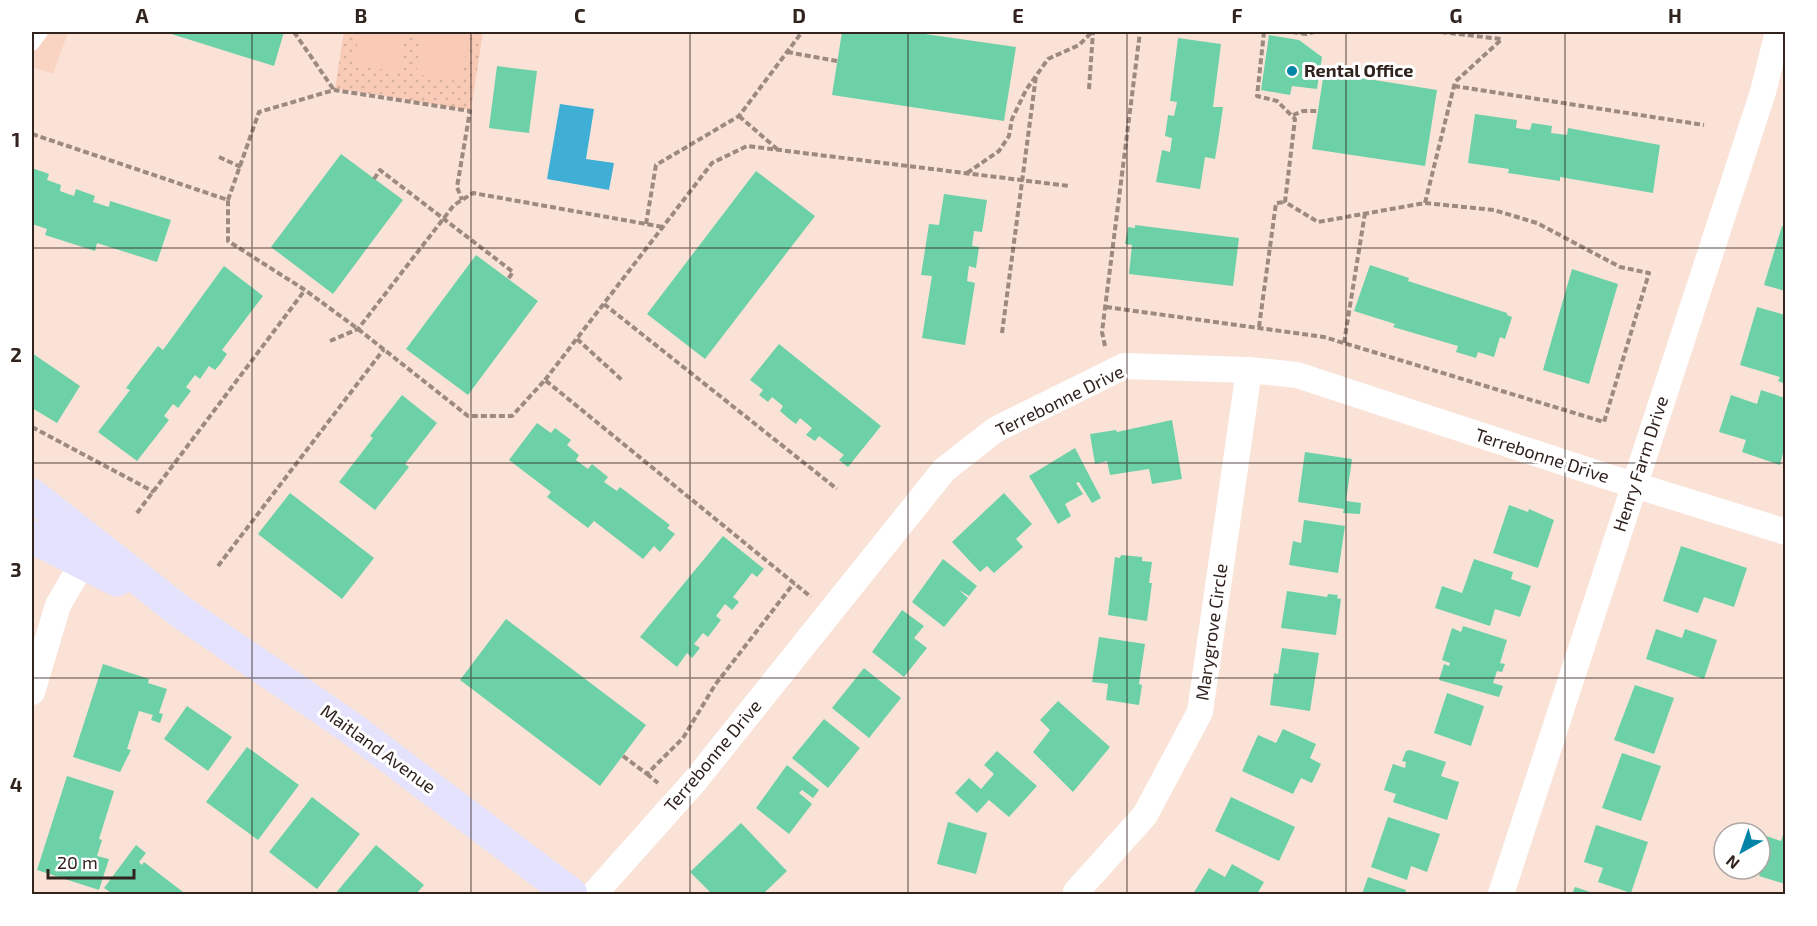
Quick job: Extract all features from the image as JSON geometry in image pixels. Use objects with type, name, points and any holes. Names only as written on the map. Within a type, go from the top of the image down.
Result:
[{"type":"main road","name":"Maitland Avenue","points":[[32,495],[88,554],[180,612],[351,728],[571,894]]},
{"type":"main road","name":"Maitland Avenue","points":[[32,537],[88,554]]},
{"type":"street","name":"Henry Farm Drive","points":[[1501,894],[1763,92],[1778,32]]},
{"type":"street","name":"Terrebonne Drive","points":[[594,894],[694,782],[944,470],[995,430],[1124,366],[1249,370],[1298,375],[1634,486],[1785,532]]},
{"type":"street","name":"Marygrove Circle","points":[[1076,892],[1145,815],[1200,712],[1249,370]]},
{"type":"street","points":[[32,692],[58,605],[88,554]]},
{"type":"lane","points":[[32,44],[41,32]]},
{"type":"path","points":[[294,32],[334,90]]},
{"type":"path","points":[[646,224],[656,165],[739,116],[802,32]]},
{"type":"path","points":[[966,173],[999,151],[1009,135],[1012,119],[1026,90],[1048,59],[1079,45],[1093,32]]},
{"type":"path","points":[[1089,89],[1093,32]]},
{"type":"path","points":[[1111,373],[1102,332],[1140,32]]},
{"type":"path","points":[[1264,32],[1257,96],[1277,101],[1295,119],[1285,202]]},
{"type":"path","points":[[1292,32],[1306,34],[1314,32]]},
{"type":"path","points":[[1441,32],[1502,39]]},
{"type":"path","points":[[1497,32],[1502,39]]},
{"type":"path","points":[[1425,203],[1455,82],[1502,39]]},
{"type":"path","points":[[787,52],[837,61]]},
{"type":"path","points":[[1002,333],[1020,180],[1036,76]]},
{"type":"path","points":[[1454,86],[1704,125]]},
{"type":"path","points":[[462,200],[458,187],[470,111],[334,90],[259,112],[228,200],[228,241],[305,290],[468,416],[512,416],[545,380],[712,162],[747,146],[1069,186]]},
{"type":"path","points":[[1293,115],[1303,111],[1318,111]]},
{"type":"path","points":[[739,116],[777,149]]},
{"type":"path","points":[[32,134],[228,200]]},
{"type":"path","points":[[219,158],[241,167]]},
{"type":"path","points":[[374,179],[380,170],[513,272],[508,279]]},
{"type":"path","points":[[330,341],[358,329],[444,218],[462,200],[473,193],[663,227]]},
{"type":"path","points":[[1106,307],[1324,337],[1604,422],[1649,273],[1620,267],[1537,223],[1494,210],[1425,203],[1318,222],[1285,202],[1276,203],[1258,327]]},
{"type":"path","points":[[1344,343],[1365,212]]},
{"type":"path","points":[[137,513],[305,290]]},
{"type":"path","points":[[604,304],[837,489]]},
{"type":"path","points":[[577,339],[623,381]]},
{"type":"path","points":[[218,566],[384,349]]},
{"type":"path","points":[[545,380],[830,612]]},
{"type":"path","points":[[32,427],[154,492]]},
{"type":"path","points":[[647,774],[683,738],[715,685],[794,583]]},
{"type":"path","points":[[622,756],[661,785]]},
{"type":"shaded area","points":[[32,32],[68,32],[53,74],[32,67]]},
{"type":"shaded area","points":[[344,32],[483,32],[471,110],[335,88]]},
{"type":"shaded area","points":[[359,32],[406,32],[400,72],[354,65]]},
{"type":"shaded area","points":[[422,32],[469,32],[462,82],[416,74]]},
{"type":"water","points":[[560,104],[594,109],[586,159],[614,163],[609,190],[547,179]]},
{"type":"building","points":[[165,32],[284,32],[274,66]]},
{"type":"building","points":[[842,32],[911,32],[1016,47],[1004,121],[832,95]]},
{"type":"building","name":"Rental Office","points":[[1269,35],[1299,40],[1322,57],[1317,89],[1292,86],[1290,95],[1261,90]]},
{"type":"building","points":[[1178,38],[1221,44],[1213,107],[1223,107],[1219,135],[1215,159],[1205,157],[1200,189],[1156,182],[1162,150],[1170,152],[1172,138],[1165,136],[1168,115],[1174,116],[1177,102],[1170,101]]},
{"type":"building","points":[[497,66],[537,71],[529,133],[489,128]]},
{"type":"building","points":[[1324,72],[1437,90],[1425,166],[1312,149]]},
{"type":"building","points":[[1475,114],[1517,120],[1516,128],[1530,130],[1532,123],[1552,126],[1551,133],[1567,135],[1568,128],[1660,145],[1653,193],[1560,177],[1560,181],[1508,173],[1509,169],[1468,163]]},
{"type":"building","points":[[341,154],[403,200],[333,294],[271,247]]},
{"type":"building","points":[[32,168],[49,174],[47,180],[61,185],[60,191],[74,196],[76,189],[95,196],[93,202],[109,207],[110,201],[171,220],[157,262],[97,243],[95,251],[45,235],[47,229],[32,224]]},
{"type":"building","points":[[756,171],[815,216],[705,359],[647,314]]},
{"type":"building","points":[[944,194],[987,200],[982,232],[974,231],[972,246],[979,247],[976,268],[969,266],[967,281],[975,283],[965,345],[922,338],[932,276],[921,275],[929,224],[939,225]]},
{"type":"building","points":[[1135,225],[1239,238],[1233,286],[1129,274],[1132,245],[1125,244],[1128,227],[1135,228]]},
{"type":"building","points":[[1782,226],[1785,227],[1785,291],[1764,285]]},
{"type":"building","points":[[476,255],[538,301],[468,395],[406,349]]},
{"type":"building","points":[[1370,265],[1409,278],[1408,281],[1507,313],[1512,317],[1505,339],[1500,337],[1494,357],[1478,352],[1476,358],[1456,352],[1458,346],[1393,327],[1395,324],[1354,311]]},
{"type":"building","points":[[224,266],[263,296],[222,350],[227,354],[221,363],[215,370],[209,366],[200,379],[195,375],[186,387],[191,391],[178,408],[173,404],[164,416],[169,420],[137,461],[98,432],[130,390],[126,388],[141,368],[158,346],[163,350]]},
{"type":"building","points":[[1572,269],[1618,284],[1589,384],[1543,370]]},
{"type":"building","points":[[1757,307],[1785,315],[1785,384],[1778,381],[1780,377],[1740,365]]},
{"type":"building","points":[[779,344],[881,426],[848,467],[839,460],[844,455],[819,436],[815,441],[806,435],[812,428],[800,418],[796,424],[788,418],[780,411],[783,406],[772,397],[768,402],[759,395],[763,390],[750,380]]},
{"type":"building","points":[[32,353],[80,386],[57,423],[32,408]]},
{"type":"building","points":[[1761,390],[1785,398],[1785,445],[1780,465],[1742,452],[1746,440],[1719,432],[1731,395],[1757,404]]},
{"type":"building","points":[[402,395],[437,423],[405,464],[409,467],[375,510],[339,482],[373,438],[370,436]]},
{"type":"building","points":[[1172,420],[1182,479],[1152,484],[1149,469],[1110,475],[1107,461],[1095,464],[1090,434],[1116,430],[1117,432]]},
{"type":"building","points":[[537,423],[551,433],[555,428],[571,440],[567,445],[579,455],[576,460],[588,469],[592,464],[608,477],[604,482],[617,491],[620,487],[670,525],[667,528],[675,534],[660,552],[654,546],[643,559],[594,521],[588,528],[547,497],[551,492],[509,460]]},
{"type":"building","points":[[1075,448],[1101,498],[1092,503],[1079,482],[1076,483],[1083,494],[1065,504],[1071,516],[1058,524],[1029,476]]},
{"type":"building","points":[[1305,452],[1352,459],[1346,501],[1361,503],[1360,514],[1343,513],[1344,509],[1298,502]]},
{"type":"building","points":[[290,493],[374,558],[342,599],[258,534]]},
{"type":"building","points":[[1004,493],[1032,524],[1016,539],[1023,547],[994,573],[987,566],[980,572],[952,542]]},
{"type":"building","points":[[1509,505],[1528,512],[1529,509],[1554,520],[1538,568],[1493,553]]},
{"type":"building","points":[[1304,520],[1345,526],[1338,573],[1289,565],[1293,541],[1301,543]]},
{"type":"building","points":[[723,536],[764,569],[757,577],[752,573],[733,597],[739,602],[732,610],[725,604],[716,616],[721,620],[708,637],[703,633],[694,644],[700,648],[692,658],[687,653],[677,667],[640,637]]},
{"type":"building","points":[[1681,546],[1747,568],[1734,607],[1704,597],[1698,613],[1663,601]]},
{"type":"building","points":[[1121,555],[1142,557],[1142,561],[1152,562],[1147,621],[1108,615],[1115,557],[1120,558]]},
{"type":"building","points":[[943,559],[977,586],[969,596],[959,590],[968,598],[944,627],[912,602]]},
{"type":"building","points":[[1474,559],[1513,572],[1511,579],[1531,586],[1520,617],[1495,609],[1490,626],[1435,608],[1442,586],[1462,593]]},
{"type":"building","points":[[1287,591],[1327,597],[1328,594],[1338,595],[1337,598],[1341,599],[1336,635],[1281,628]]},
{"type":"building","points":[[902,610],[924,626],[914,638],[927,648],[904,677],[872,652]]},
{"type":"building","points":[[506,619],[646,725],[600,786],[460,680]]},
{"type":"building","points":[[1463,626],[1507,640],[1500,663],[1505,664],[1502,672],[1497,671],[1493,683],[1503,686],[1499,697],[1439,680],[1444,664],[1449,666],[1450,663],[1442,660],[1452,628],[1461,632]]},
{"type":"building","points":[[1656,629],[1682,638],[1685,629],[1717,640],[1704,679],[1646,659]]},
{"type":"building","points":[[1099,637],[1145,644],[1139,684],[1142,685],[1139,705],[1106,700],[1108,684],[1092,682]]},
{"type":"building","points":[[1282,648],[1319,653],[1310,711],[1270,705],[1274,673],[1278,674]]},
{"type":"building","points":[[103,664],[149,679],[148,683],[167,689],[159,713],[163,714],[160,723],[151,720],[153,715],[139,711],[127,749],[131,750],[120,772],[73,757]]},
{"type":"building","points":[[864,668],[901,698],[869,738],[832,708]]},
{"type":"building","points":[[1635,685],[1674,698],[1654,754],[1614,740]]},
{"type":"building","points":[[1447,693],[1484,706],[1471,746],[1434,733]]},
{"type":"building","points":[[1058,701],[1110,747],[1073,792],[1033,752],[1050,730],[1040,720]]},
{"type":"building","points":[[187,706],[232,737],[208,771],[164,739]]},
{"type":"building","points":[[824,719],[860,748],[828,788],[792,758]]},
{"type":"building","points":[[1283,729],[1316,744],[1310,758],[1321,764],[1312,783],[1301,778],[1293,794],[1242,771],[1258,735],[1276,743]]},
{"type":"building","points":[[247,747],[299,785],[258,840],[206,802]]},
{"type":"building","points":[[1410,750],[1446,762],[1441,776],[1459,782],[1447,820],[1393,802],[1396,794],[1384,790],[1393,764],[1405,768],[1406,762],[1402,761],[1406,751]]},
{"type":"building","points":[[997,751],[1037,786],[1009,817],[989,800],[977,813],[955,793],[969,778],[981,789],[994,774],[984,765]]},
{"type":"building","points":[[1622,753],[1661,766],[1641,821],[1602,808]]},
{"type":"building","points":[[787,765],[819,790],[813,798],[802,790],[799,793],[812,804],[789,834],[756,808]]},
{"type":"building","points":[[67,776],[114,791],[99,839],[102,840],[97,856],[109,859],[99,890],[37,870]]},
{"type":"building","points":[[312,797],[360,834],[317,889],[269,852]]},
{"type":"building","points":[[1231,797],[1295,827],[1279,861],[1215,831]]},
{"type":"building","points":[[1388,817],[1440,834],[1427,872],[1411,866],[1407,880],[1371,867]]},
{"type":"building","points":[[948,822],[987,833],[976,874],[937,864]]},
{"type":"building","points":[[741,823],[787,871],[763,894],[712,894],[690,872]]},
{"type":"building","points":[[1596,825],[1648,842],[1631,893],[1598,882],[1603,868],[1584,862]]},
{"type":"building","points":[[1785,828],[1785,884],[1772,880],[1772,838],[1781,841]]},
{"type":"building","points":[[136,845],[146,853],[139,862],[142,865],[144,862],[183,892],[182,894],[113,894],[104,888]]},
{"type":"building","points":[[376,845],[424,885],[416,894],[335,894]]},
{"type":"building","points":[[1232,864],[1264,882],[1257,894],[1193,894],[1209,868],[1225,877]]},
{"type":"building","points":[[1368,877],[1406,890],[1405,894],[1362,894]]},
{"type":"building","points":[[1575,887],[1596,894],[1572,894]]},
{"type":"place","name":"Rental Office","points":[[1292,71]]}]
